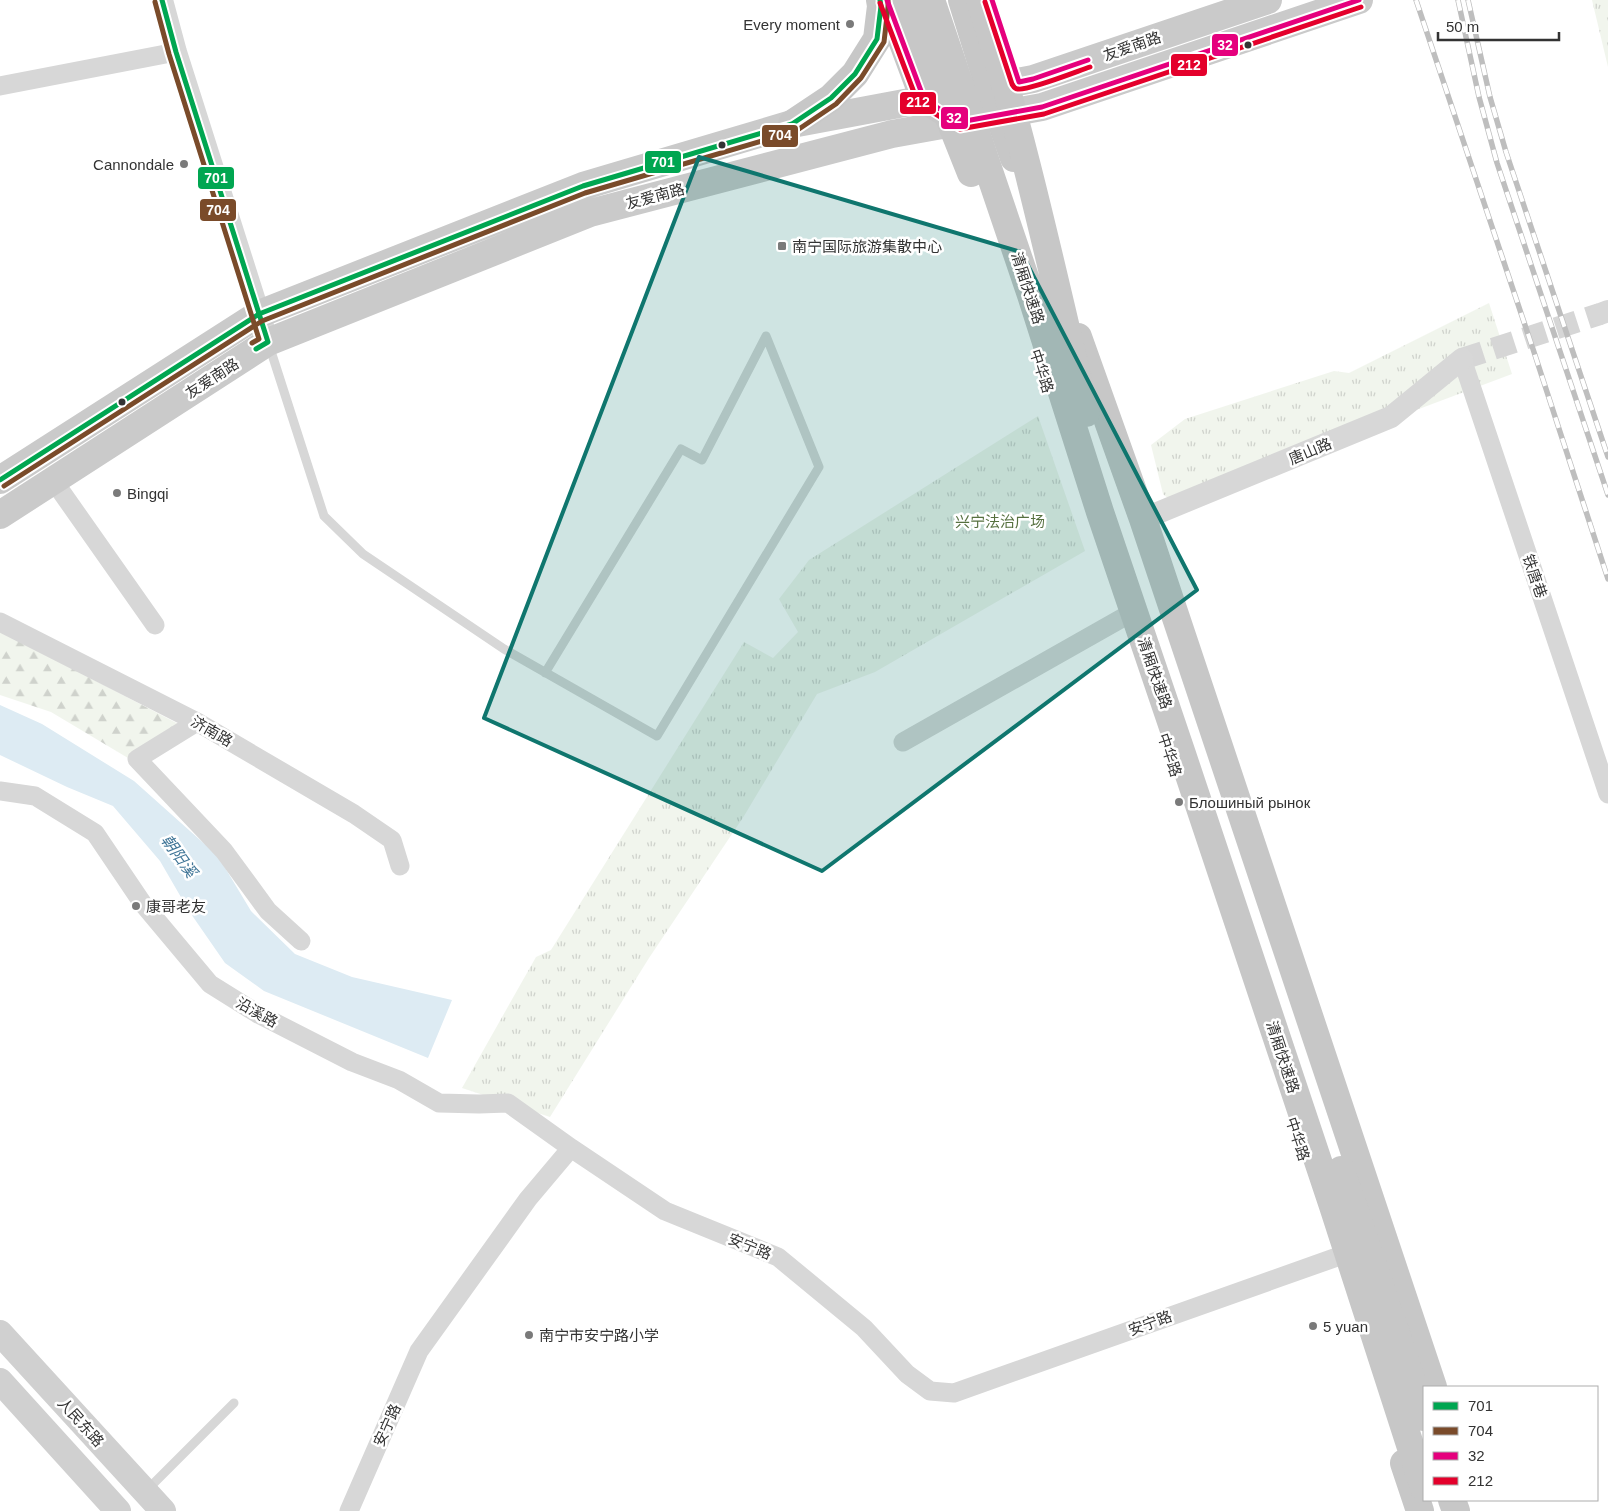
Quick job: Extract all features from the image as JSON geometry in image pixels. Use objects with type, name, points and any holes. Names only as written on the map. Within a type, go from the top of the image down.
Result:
[{"type":"highway","points":[[792,124],[831,98],[855,74],[877,39],[880,0]]},
{"type":"highway","points":[[887,0],[937,97]]},
{"type":"highway","points":[[902,0],[1076,409]]},
{"type":"highway","name":"中华路","points":[[918,0],[937,97],[960,122],[1420,1511]]},
{"type":"highway","name":"清厢快速路","points":[[931,0],[1028,286],[1076,409],[1103,521],[1336,1216],[1423,1485]]},
{"type":"highway","name":"清厢快速路","points":[[949,0],[1076,409],[1423,1414]]},
{"type":"highway","points":[[962,0],[998,114],[1143,520],[1433,1386]]},
{"type":"highway","points":[[980,0],[1029,172],[1076,409]]},
{"type":"highway","points":[[992,0],[1019,82]]},
{"type":"main road","name":"友爱南路","points":[[0,480],[259,314],[583,186],[792,124],[1033,79],[1268,0]]},
{"type":"main road","name":"友爱南路","points":[[0,514],[268,342],[590,213],[892,134],[1042,106],[1359,0]]},
{"type":"main road","name":"人民东路","points":[[0,1333],[163,1511]]},
{"type":"main road","points":[[0,1381],[118,1511]]},
{"type":"main road","points":[[90,1511],[91,1481]]},
{"type":"street","points":[[162,0],[176,52],[268,342]]},
{"type":"street","points":[[0,86],[176,52]]},
{"type":"street","name":"唐山路","points":[[1143,520],[1391,417],[1462,358]]},
{"type":"street","name":"铁唐巷","points":[[1462,358],[1608,794]]},
{"type":"street","points":[[53,480],[155,625]]},
{"type":"street","points":[[903,742],[1124,617]]},
{"type":"street","name":"济南路","points":[[0,622],[197,722],[354,814],[392,840],[400,866]]},
{"type":"street","points":[[197,722],[137,759],[224,851],[268,911],[302,941]]},
{"type":"street","name":"沿溪路","points":[[0,790],[36,796],[94,833],[143,904],[210,984],[258,1014],[352,1062],[399,1080],[439,1103],[508,1103],[571,1148]]},
{"type":"street","name":"安宁路","points":[[349,1511],[419,1351],[528,1199],[571,1148],[665,1211],[778,1257],[864,1328],[907,1374],[930,1391],[954,1393],[1337,1257]]},
{"type":"lane","points":[[268,342],[324,516],[363,554],[504,649],[545,673],[657,736],[819,467],[766,336],[702,460],[681,449],[545,673]]},
{"type":"lane","points":[[145,1492],[234,1403]]},
{"type":"highlighted area","points":[[699,157],[1021,252],[1197,590],[822,871],[484,718]]},
{"type":"green space","points":[[1592,0],[1608,0],[1608,67]]},
{"type":"green space","points":[[1489,303],[1512,374],[1180,499],[1170,500],[1163,494],[1151,445],[1185,419],[1334,371],[1349,373]]},
{"type":"green space","name":"兴宁法治广场","points":[[1038,416],[1085,551],[875,672],[817,694],[744,816],[649,958],[550,1117],[462,1088],[536,957],[551,950],[744,642],[773,658],[798,632],[779,599],[809,560]]},
{"type":"green space","points":[[0,631],[190,730],[133,761],[51,712],[0,695]]},
{"type":"water","name":"朝阳溪","points":[[0,705],[42,724],[134,781],[218,856],[251,911],[295,954],[352,977],[452,1000],[428,1058],[264,991],[225,963],[189,911],[160,861],[113,806],[67,787],[0,755]]},
{"type":"tunnel","points":[[1462,359],[1600,314]]},
{"type":"railway","points":[[1416,0],[1608,579]]},
{"type":"railway","points":[[1458,0],[1479,97],[1497,163],[1608,495]]},
{"type":"railway","points":[[1468,0],[1490,97],[1506,152],[1608,457]]},
{"type":"transit line","name":"701","points":[[162,0],[176,52],[268,342],[256,349]]},
{"type":"transit line","name":"701","points":[[0,480],[259,314],[583,186],[792,124],[831,98],[855,74],[877,39],[880,0]]},
{"type":"transit line","name":"32","points":[[887,0],[924,99],[960,122],[1042,107],[1359,0]]},
{"type":"transit line","name":"704","points":[[4,486],[262,321],[585,193],[796,131],[836,104],[861,78],[884,42],[888,0]]},
{"type":"transit line","name":"32","points":[[992,0],[1019,82],[1088,60]]},
{"type":"transit line","name":"704","points":[[155,2],[169,54],[259,339],[252,343]]},
{"type":"transit line","name":"212","points":[[985,2],[1012,84],[1015,88],[1032,87],[1090,67]]},
{"type":"transit line","name":"212","points":[[880,3],[918,103],[960,129],[1044,114],[1361,7]]},
{"type":"place","name":"Every moment","points":[[850,24]]},
{"type":"place","name":"Cannondale","points":[[184,164]]},
{"type":"place","name":"南宁国际旅游集散中心","points":[[782,246]]},
{"type":"place","name":"Bingqi","points":[[117,493]]},
{"type":"place","name":"Блошиный рынок","points":[[1179,802]]},
{"type":"place","name":"康哥老友","points":[[136,906]]},
{"type":"place","name":"5 yuan","points":[[1313,1326]]},
{"type":"place","name":"南宁市安宁路小学","points":[[529,1335]]}]
